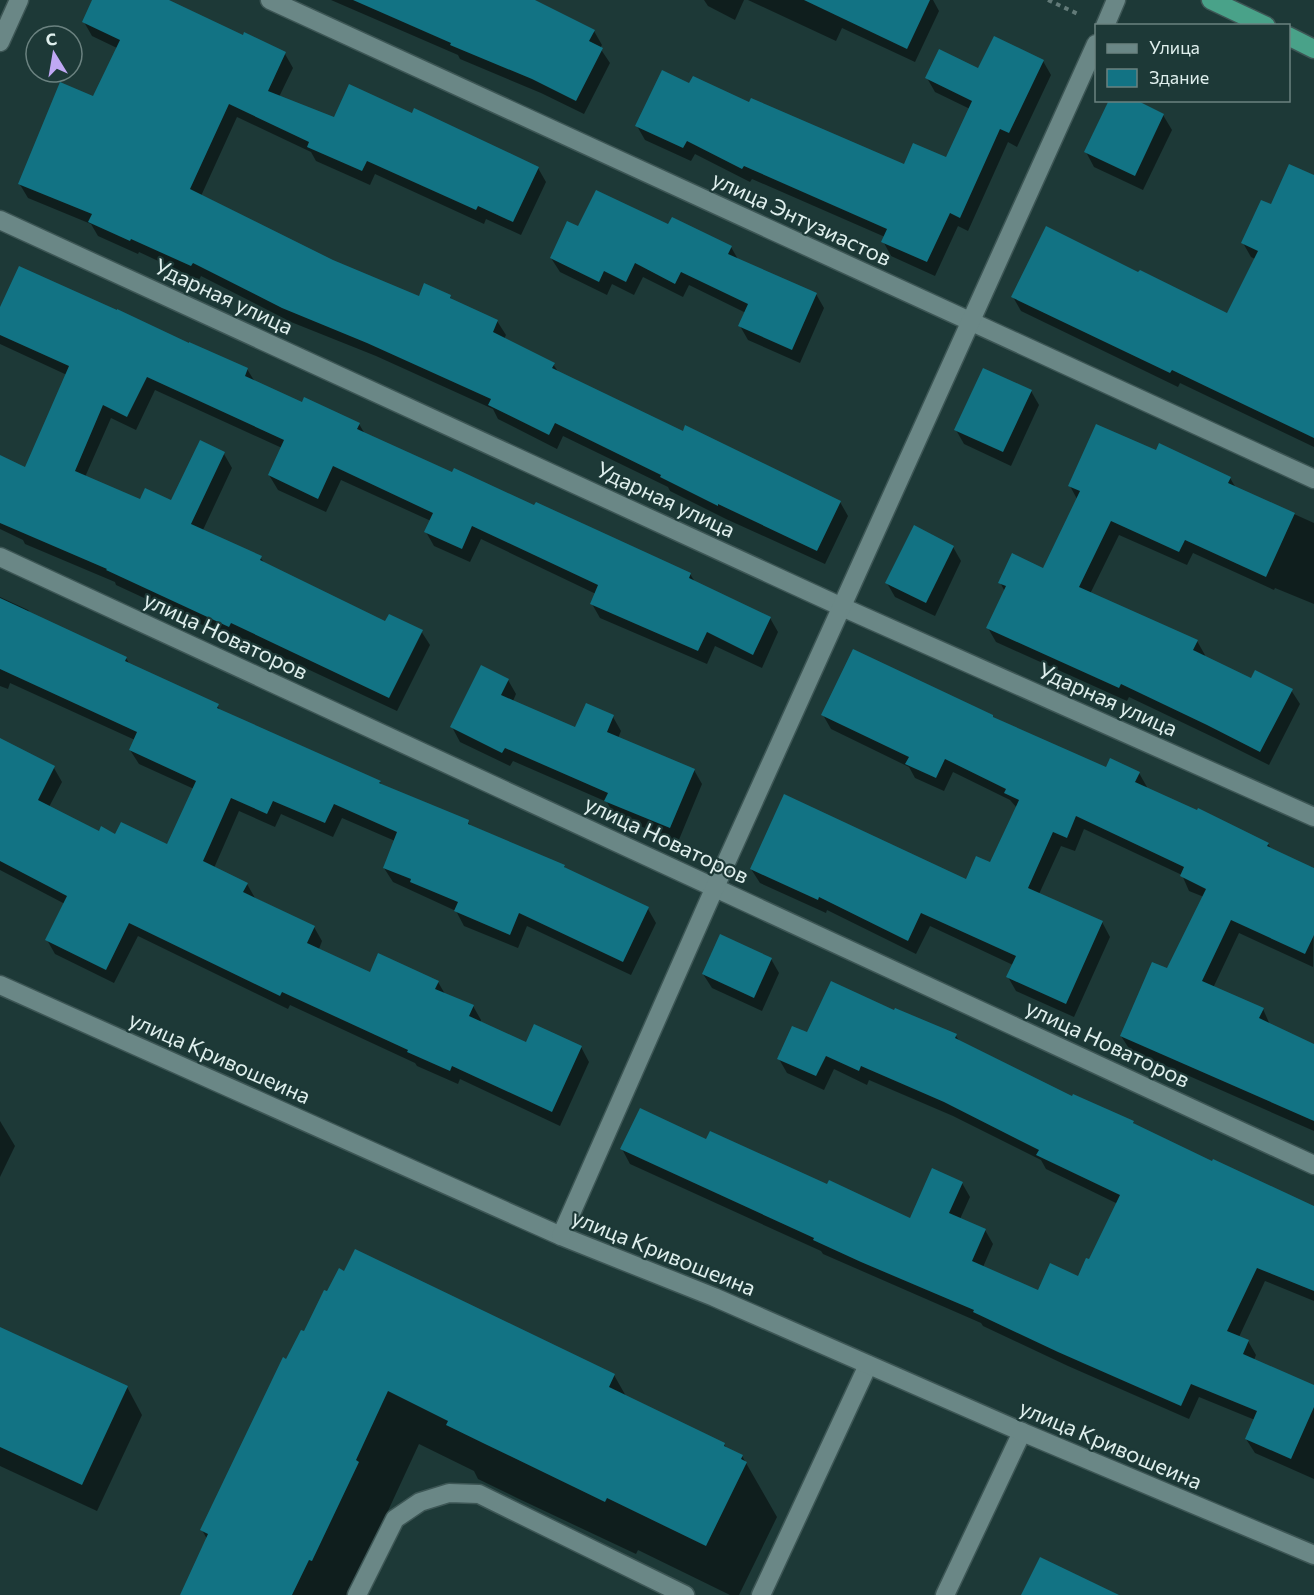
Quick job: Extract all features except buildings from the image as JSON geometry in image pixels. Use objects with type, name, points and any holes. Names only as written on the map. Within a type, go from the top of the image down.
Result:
[{"type":"highway","points":[[1211,0],[1262,24]]},
{"type":"highway","points":[[1290,37],[1314,49]]},
{"type":"street","points":[[0,42],[19,0]]},
{"type":"street","name":"улица Энтузиастов","points":[[270,0],[1314,479]]},
{"type":"street","points":[[1106,24],[1116,0]]},
{"type":"street","points":[[561,1236],[715,887],[1095,46]]},
{"type":"street","name":"Ударная улица","points":[[0,219],[842,607],[1314,817]]},
{"type":"street","name":"улица Новаторов","points":[[0,557],[1314,1166]]},
{"type":"street","name":"улица Кривошеина","points":[[0,985],[561,1236],[714,1298],[1022,1432],[1314,1555]]},
{"type":"street","points":[[762,1595],[868,1365]]},
{"type":"street","points":[[945,1595],[1022,1432]]},
{"type":"street","points":[[357,1595],[395,1519],[420,1502],[449,1493],[479,1494],[685,1595]]},
{"type":"path","points":[[1048,0],[1080,15]]}]
